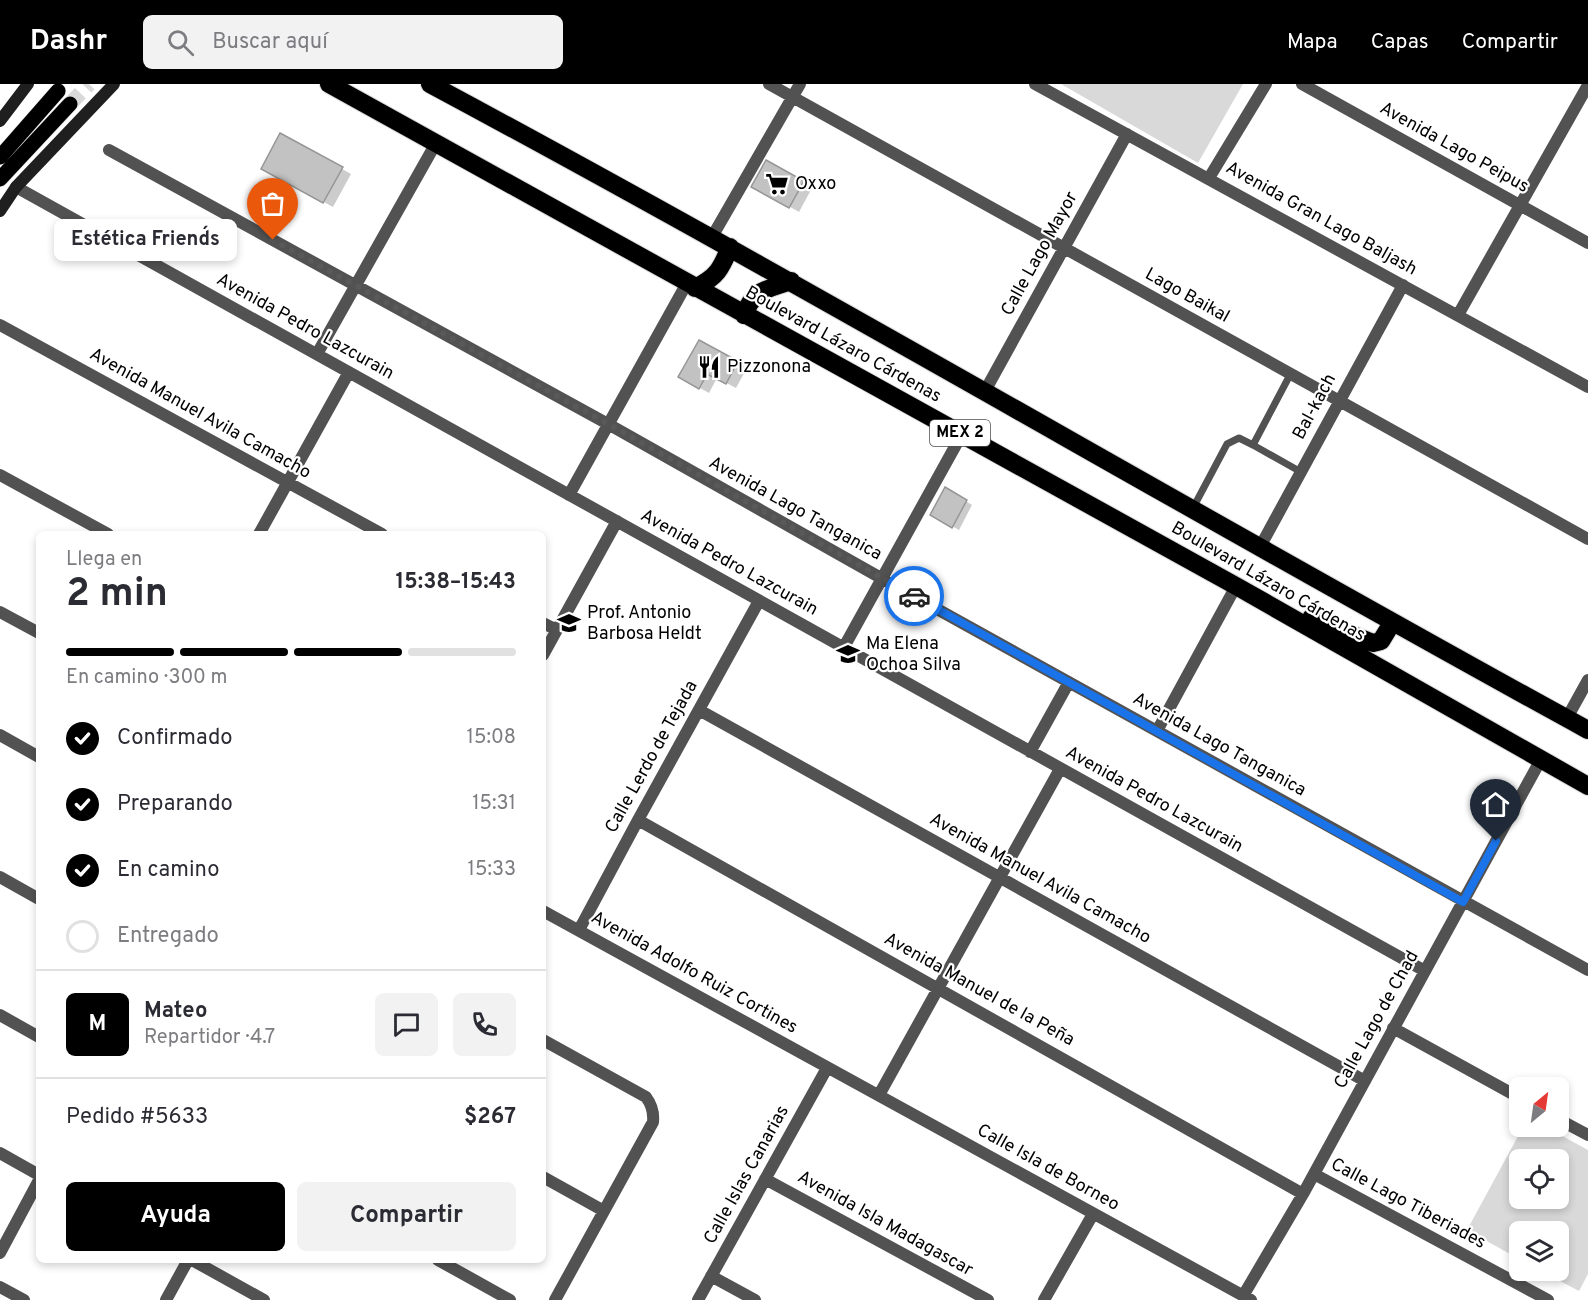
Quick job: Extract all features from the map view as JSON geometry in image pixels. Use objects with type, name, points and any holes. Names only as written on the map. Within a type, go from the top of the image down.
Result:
[{"type":"highway","name":"Boulevard Lázaro Cárdenas","points":[[329,84],[1236,586],[1588,786]]},
{"type":"highway","name":"Boulevard Lázaro Cárdenas","points":[[430,84],[791,281],[1392,623],[1588,730]]},
{"type":"highway","points":[[691,286],[709,281],[718,273],[730,247]]},
{"type":"highway","points":[[744,315],[749,301],[755,295],[791,281]]},
{"type":"highway","points":[[1266,604],[1288,608],[1373,643],[1381,641],[1392,623]]},
{"type":"main road","points":[[0,121],[6,110],[28,84]]},
{"type":"main road","points":[[0,212],[16,187],[114,84]]},
{"type":"main road","points":[[0,157],[58,91]]},
{"type":"main road","points":[[0,179],[70,105]]},
{"type":"street","name":"Lago Baikal","points":[[769,84],[1588,539]]},
{"type":"street","points":[[712,237],[800,84]]},
{"type":"street","points":[[1209,178],[1266,84]]},
{"type":"street","name":"Avenida Lago Peipus","points":[[1302,84],[1588,243]]},
{"type":"street","points":[[1458,315],[1588,86],[1582,84]]},
{"type":"street","name":"Avenida Gran Lago Baljash","points":[[1043,86],[1588,387]]},
{"type":"street","name":"Calle Lago Mayor","points":[[986,391],[1127,134]]},
{"type":"street","points":[[317,354],[436,143]]},
{"type":"street","name":"Avenida Lago Tanganica","points":[[109,150],[608,424],[1588,970]]},
{"type":"street","name":"Avenida Pedro Lazcurain","points":[[16,187],[1425,971]]},
{"type":"street","name":"Bal-kach","points":[[1260,547],[1403,285]]},
{"type":"street","points":[[569,495],[608,424],[691,286]]},
{"type":"street","name":"Avenida Manuel Avila Camacho","points":[[0,325],[377,531]]},
{"type":"street","points":[[262,531],[349,372]]},
{"type":"street","points":[[844,647],[962,434]]},
{"type":"street","points":[[0,475],[103,531]]},
{"type":"street","points":[[546,650],[617,521]]},
{"type":"street","points":[[1156,731],[1236,586]]},
{"type":"street","name":"Calle Lerdo de Tejada","points":[[579,930],[759,601]]},
{"type":"street","points":[[0,612],[36,631]]},
{"type":"street","points":[[546,624],[557,630]]},
{"type":"street","points":[[1567,718],[1588,680]]},
{"type":"street","points":[[1030,752],[1069,682]]},
{"type":"street","name":"Avenida Manuel Avila Camacho","points":[[699,710],[1365,1081]]},
{"type":"street","points":[[0,735],[36,755]]},
{"type":"street","name":"Calle Lago de Chad","points":[[1247,1298],[1540,760]]},
{"type":"street","points":[[879,1095],[1060,769]]},
{"type":"street","name":"Avenida Manuel de la Peña","points":[[638,820],[1303,1194]]},
{"type":"street","points":[[0,877],[36,897]]},
{"type":"street","name":"Avenida Adolfo Ruiz Cortines","points":[[546,912],[827,1068]]},
{"type":"street","points":[[0,1015],[36,1035]]},
{"type":"street","points":[[1393,1028],[1509,1092]]},
{"type":"street","points":[[546,1042],[646,1097],[652,1107],[653,1122],[555,1300]]},
{"type":"street","name":"Calle Isla de Borneo","points":[[827,1068],[1247,1298]]},
{"type":"street","name":"Calle Islas Canarias","points":[[698,1300],[827,1068]]},
{"type":"street","points":[[1569,1125],[1588,1135]]},
{"type":"street","points":[[0,1153],[36,1173]]},
{"type":"street","name":"Calle Lago Tiberiades","points":[[1314,1174],[1548,1300]]},
{"type":"street","points":[[546,1179],[604,1211]]},
{"type":"street","name":"Avenida Isla Madagascar","points":[[765,1179],[988,1300]]},
{"type":"street","points":[[0,1253],[36,1186]]},
{"type":"street","points":[[1044,1300],[1093,1214]]},
{"type":"street","points":[[166,1300],[188,1263]]},
{"type":"street","points":[[196,1263],[264,1300]]},
{"type":"street","points":[[443,1263],[510,1300]]},
{"type":"street","points":[[711,1276],[755,1300]]},
{"type":"street","points":[[0,1287],[24,1300]]},
{"type":"lane","points":[[1253,445],[1291,373]]},
{"type":"lane","points":[[1192,508],[1227,444],[1239,438],[1301,472]]},
{"type":"shaded area","points":[[1061,84],[1243,84],[1198,163]]},
{"type":"shaded area","points":[[1518,1137],[1564,1137],[1588,1150],[1588,1274],[1579,1291],[1560,1281],[1569,1281],[1569,1221],[1509,1221],[1509,1253],[1467,1230],[1509,1153],[1509,1209],[1569,1209],[1569,1149],[1511,1149]]},
{"type":"building","points":[[280,133],[343,167],[323,203],[261,169]]},
{"type":"building","name":"Oxxo","points":[[766,160],[804,181],[789,208],[751,187]]},
{"type":"building","name":"Pizzonona","points":[[699,340],[738,361],[726,384],[707,374],[699,389],[678,377]]},
{"type":"building","points":[[945,487],[967,500],[952,528],[930,515]]},
{"type":"tunnel","points":[[70,104],[89,84]]},
{"type":"way so far","points":[[273,240],[914,596]]},
{"type":"place","name":"Oxxo","points":[[777,184]]},
{"type":"place","name":"Estética Friend´s","points":[[273,240]]},
{"type":"place","name":"Pizzonona","points":[[709,367]]},
{"type":"place","name":"Prof. Antonio Barbosa Heldt","points":[[569,623]]},
{"type":"place","name":"Ma Elena Ochoa Silva","points":[[848,654]]},
{"type":"route","points":[[914,596],[1463,902],[1496,841]]}]
